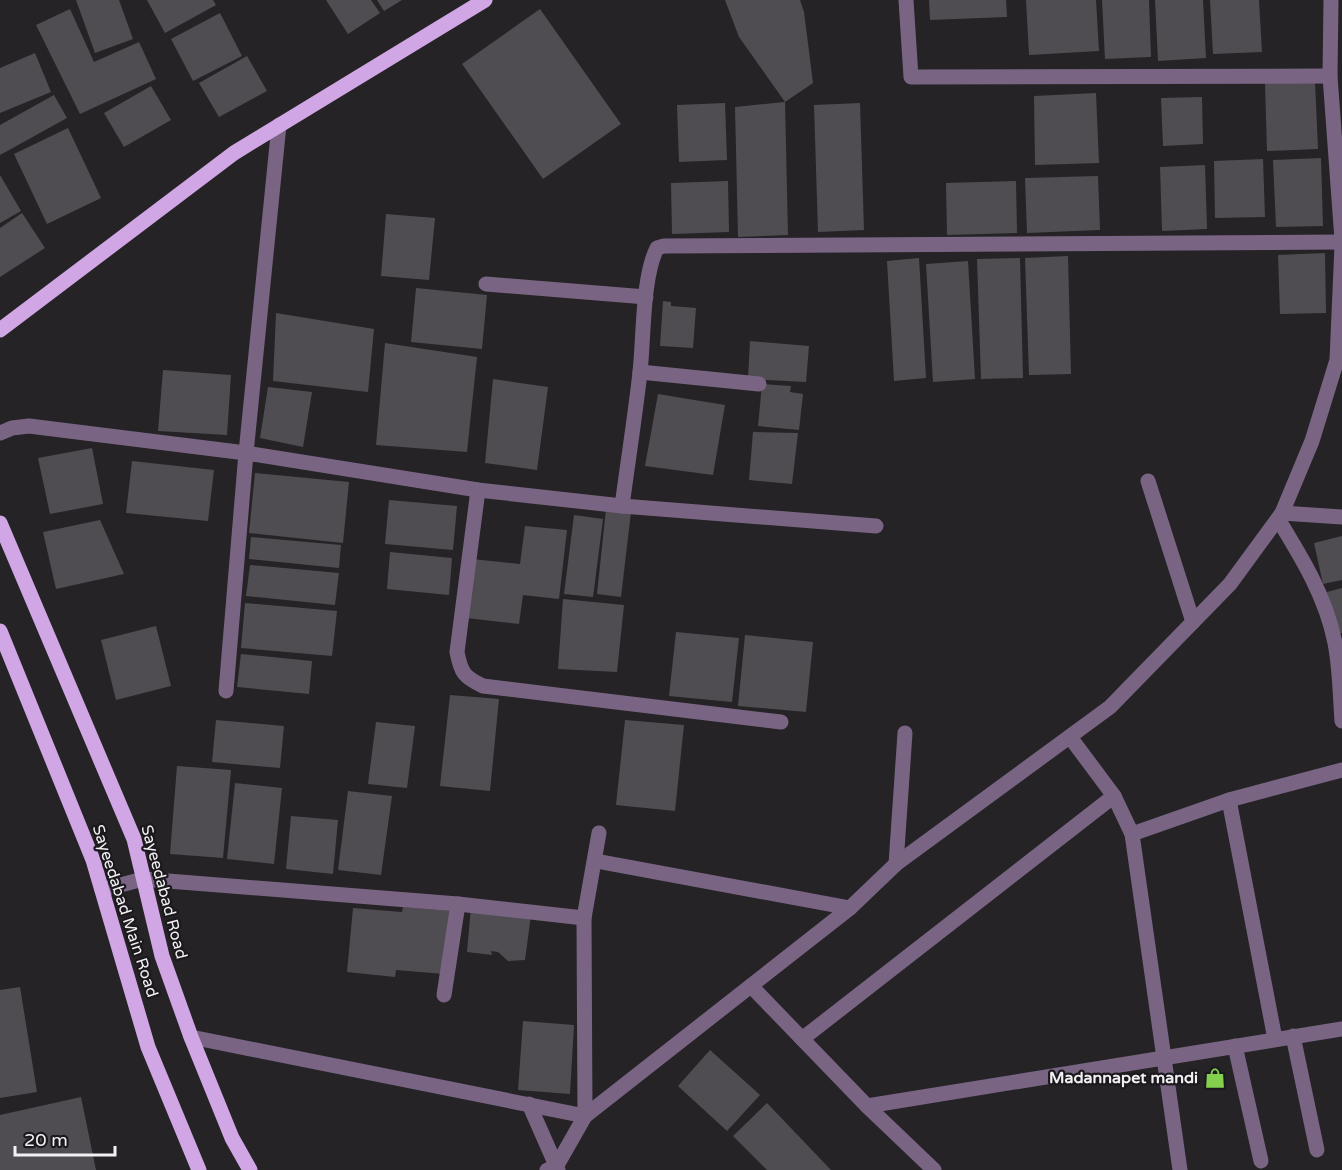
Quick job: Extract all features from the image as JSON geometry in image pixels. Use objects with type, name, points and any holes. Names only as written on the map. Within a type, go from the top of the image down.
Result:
[{"type":"main road","points":[[0,330],[234,153],[485,0]]},
{"type":"main road","name":"Sayeedabad Road","points":[[0,523],[134,839],[162,956],[191,1037],[232,1138],[250,1170]]},
{"type":"main road","name":"Sayeedabad Main Road","points":[[0,631],[89,850],[148,1047],[199,1170]]},
{"type":"street","points":[[906,0],[911,77],[1330,76]]},
{"type":"street","points":[[554,1169],[585,1116],[850,908],[896,864],[1110,707],[1230,584],[1280,516],[1312,441],[1340,359],[1342,242],[1330,76],[1331,0]]},
{"type":"street","points":[[226,692],[246,453],[279,125]]},
{"type":"street","points":[[622,506],[640,372],[646,297],[653,256],[657,248],[664,246],[1342,242]]},
{"type":"street","points":[[486,284],[646,297]]},
{"type":"street","points":[[640,372],[759,384]]},
{"type":"street","points":[[0,433],[12,428],[29,426],[246,453],[478,490],[622,506],[876,526]]},
{"type":"street","points":[[1148,482],[1193,622]]},
{"type":"street","points":[[478,490],[457,652],[460,667],[468,679],[483,686],[781,722]]},
{"type":"street","points":[[1280,516],[1342,517]]},
{"type":"street","points":[[1280,516],[1322,598],[1335,643],[1342,721]]},
{"type":"street","points":[[896,864],[905,733]]},
{"type":"street","points":[[1070,737],[1114,796],[1132,834],[1180,1170]]},
{"type":"street","points":[[1132,834],[1229,800],[1342,770]]},
{"type":"street","points":[[802,1039],[1114,796]]},
{"type":"street","points":[[1229,800],[1275,1039]]},
{"type":"street","points":[[585,1116],[585,918],[599,832]]},
{"type":"street","points":[[596,861],[850,908]]},
{"type":"street","points":[[102,890],[143,879],[458,904],[585,918]]},
{"type":"street","points":[[444,995],[458,904]]},
{"type":"street","points":[[751,986],[867,1106],[934,1170]]},
{"type":"street","points":[[867,1106],[1293,1036],[1342,1031]]},
{"type":"street","points":[[1293,1036],[1317,1150]]},
{"type":"street","points":[[191,1037],[585,1116]]},
{"type":"street","points":[[1235,1046],[1261,1161]]},
{"type":"street","points":[[529,1104],[554,1169]]},
{"type":"building","points":[[76,0],[119,0],[133,39],[95,53]]},
{"type":"building","points":[[147,0],[213,0],[216,5],[165,33]]},
{"type":"building","points":[[326,0],[371,0],[380,13],[348,34]]},
{"type":"building","points":[[377,0],[402,0],[384,11]]},
{"type":"building","points":[[725,0],[800,0],[804,12],[813,83],[785,102],[739,37]]},
{"type":"building","points":[[929,0],[1006,0],[1007,17],[930,20]]},
{"type":"building","points":[[1026,0],[1096,0],[1099,51],[1029,55]]},
{"type":"building","points":[[1102,0],[1149,0],[1151,57],[1105,59]]},
{"type":"building","points":[[1155,0],[1203,0],[1206,58],[1158,61]]},
{"type":"building","points":[[1210,0],[1259,0],[1262,52],[1213,54]]},
{"type":"building","points":[[70,9],[94,62],[139,42],[156,79],[80,114],[36,25]]},
{"type":"building","points":[[540,9],[621,124],[543,179],[462,64]]},
{"type":"building","points":[[220,13],[242,56],[193,81],[171,39]]},
{"type":"building","points":[[35,53],[51,92],[0,113],[0,68]]},
{"type":"building","points":[[247,56],[267,91],[219,117],[199,83]]},
{"type":"building","points":[[1315,82],[1318,149],[1267,151],[1265,83]]},
{"type":"building","points":[[151,86],[171,120],[124,147],[104,113]]},
{"type":"building","points":[[1096,93],[1099,163],[1035,165],[1034,96]]},
{"type":"building","points":[[54,95],[67,118],[0,155],[0,125]]},
{"type":"building","points":[[1202,97],[1203,144],[1163,146],[1161,98]]},
{"type":"building","points":[[785,102],[788,235],[738,237],[735,107]]},
{"type":"building","points":[[725,103],[727,160],[679,162],[677,105]]},
{"type":"building","points":[[860,103],[864,230],[818,232],[814,105]]},
{"type":"building","points":[[68,128],[101,198],[47,224],[14,154]]},
{"type":"building","points":[[1321,158],[1323,226],[1276,227],[1273,160]]},
{"type":"building","points":[[1263,159],[1265,217],[1215,218],[1214,161]]},
{"type":"building","points":[[1205,165],[1207,229],[1162,231],[1160,167]]},
{"type":"building","points":[[0,175],[21,211],[0,223]]},
{"type":"building","points":[[1098,176],[1100,230],[1027,233],[1025,178]]},
{"type":"building","points":[[728,181],[729,232],[672,234],[671,183]]},
{"type":"building","points":[[1016,181],[1017,233],[947,235],[946,183]]},
{"type":"building","points":[[22,213],[45,248],[0,277],[0,228]]},
{"type":"building","points":[[386,214],[435,218],[429,280],[381,276]]},
{"type":"building","points":[[1325,253],[1326,313],[1280,314],[1278,255]]},
{"type":"building","points":[[1068,256],[1071,374],[1029,375],[1025,258]]},
{"type":"building","points":[[919,258],[926,378],[894,381],[887,261]]},
{"type":"building","points":[[1020,258],[1023,378],[981,379],[977,259]]},
{"type":"building","points":[[968,261],[975,379],[933,382],[926,264]]},
{"type":"building","points":[[416,288],[487,295],[482,349],[411,342]]},
{"type":"building","points":[[663,301],[671,302],[671,306],[696,308],[693,348],[660,346]]},
{"type":"building","points":[[276,313],[374,329],[368,392],[273,381]]},
{"type":"building","points":[[750,341],[809,346],[806,382],[748,379]]},
{"type":"building","points":[[385,343],[477,357],[467,452],[376,445]]},
{"type":"building","points":[[163,370],[231,375],[227,435],[158,431]]},
{"type":"building","points":[[493,379],[548,387],[537,470],[485,463]]},
{"type":"building","points":[[762,384],[791,386],[790,392],[803,394],[799,430],[758,426]]},
{"type":"building","points":[[268,387],[312,392],[303,447],[260,438]]},
{"type":"building","points":[[658,394],[725,405],[713,475],[645,466]]},
{"type":"building","points":[[753,432],[798,433],[792,484],[749,480]]},
{"type":"building","points":[[92,448],[103,504],[50,514],[38,458]]},
{"type":"building","points":[[132,461],[214,470],[208,521],[126,513]]},
{"type":"building","points":[[255,473],[349,482],[343,543],[249,533]]},
{"type":"building","points":[[389,500],[457,506],[453,550],[385,544]]},
{"type":"building","points":[[606,509],[631,512],[621,597],[597,594]]},
{"type":"building","points":[[574,515],[603,519],[593,597],[564,594]]},
{"type":"building","points":[[100,520],[124,574],[56,589],[43,532]]},
{"type":"building","points":[[525,526],[567,530],[559,599],[523,595],[519,624],[466,618],[472,559],[520,564]]},
{"type":"building","points":[[1342,536],[1342,580],[1323,584],[1314,543]]},
{"type":"building","points":[[251,537],[341,545],[339,568],[249,559]]},
{"type":"building","points":[[390,552],[452,558],[449,595],[387,589]]},
{"type":"building","points":[[250,565],[339,573],[335,605],[246,596]]},
{"type":"building","points":[[1342,588],[1342,633],[1336,634],[1327,592]]},
{"type":"building","points":[[563,599],[624,605],[617,672],[558,669]]},
{"type":"building","points":[[245,603],[337,611],[332,656],[241,648]]},
{"type":"building","points":[[156,626],[171,686],[116,700],[101,640]]},
{"type":"building","points":[[676,632],[739,638],[732,702],[669,696]]},
{"type":"building","points":[[745,635],[813,642],[806,712],[738,706]]},
{"type":"building","points":[[241,654],[312,661],[309,694],[237,687]]},
{"type":"building","points":[[450,695],[499,699],[490,791],[440,786]]},
{"type":"building","points":[[216,720],[284,726],[280,768],[212,762]]},
{"type":"building","points":[[625,720],[684,725],[675,811],[616,805]]},
{"type":"building","points":[[376,722],[415,726],[407,788],[368,784]]},
{"type":"building","points":[[177,766],[231,770],[223,858],[170,854]]},
{"type":"building","points":[[235,783],[282,788],[274,864],[227,859]]},
{"type":"building","points":[[348,791],[392,796],[381,875],[338,870]]},
{"type":"building","points":[[291,816],[338,820],[333,874],[286,869]]},
{"type":"building","points":[[403,907],[452,911],[444,974],[396,970],[395,977],[347,972],[353,908],[402,912]]},
{"type":"building","points":[[471,907],[531,915],[525,960],[508,961],[498,952],[491,951],[492,955],[467,952]]},
{"type":"building","points":[[20,987],[37,1092],[0,1098],[0,990]]},
{"type":"building","points":[[523,1021],[574,1025],[570,1094],[518,1090]]},
{"type":"building","points":[[710,1050],[760,1095],[727,1131],[678,1086]]},
{"type":"building","points":[[81,1097],[96,1170],[0,1170],[0,1115]]},
{"type":"building","points":[[767,1103],[831,1170],[767,1170],[733,1136]]},
{"type":"place","name":"Madannapet mandi","points":[[1215,1078]]}]
